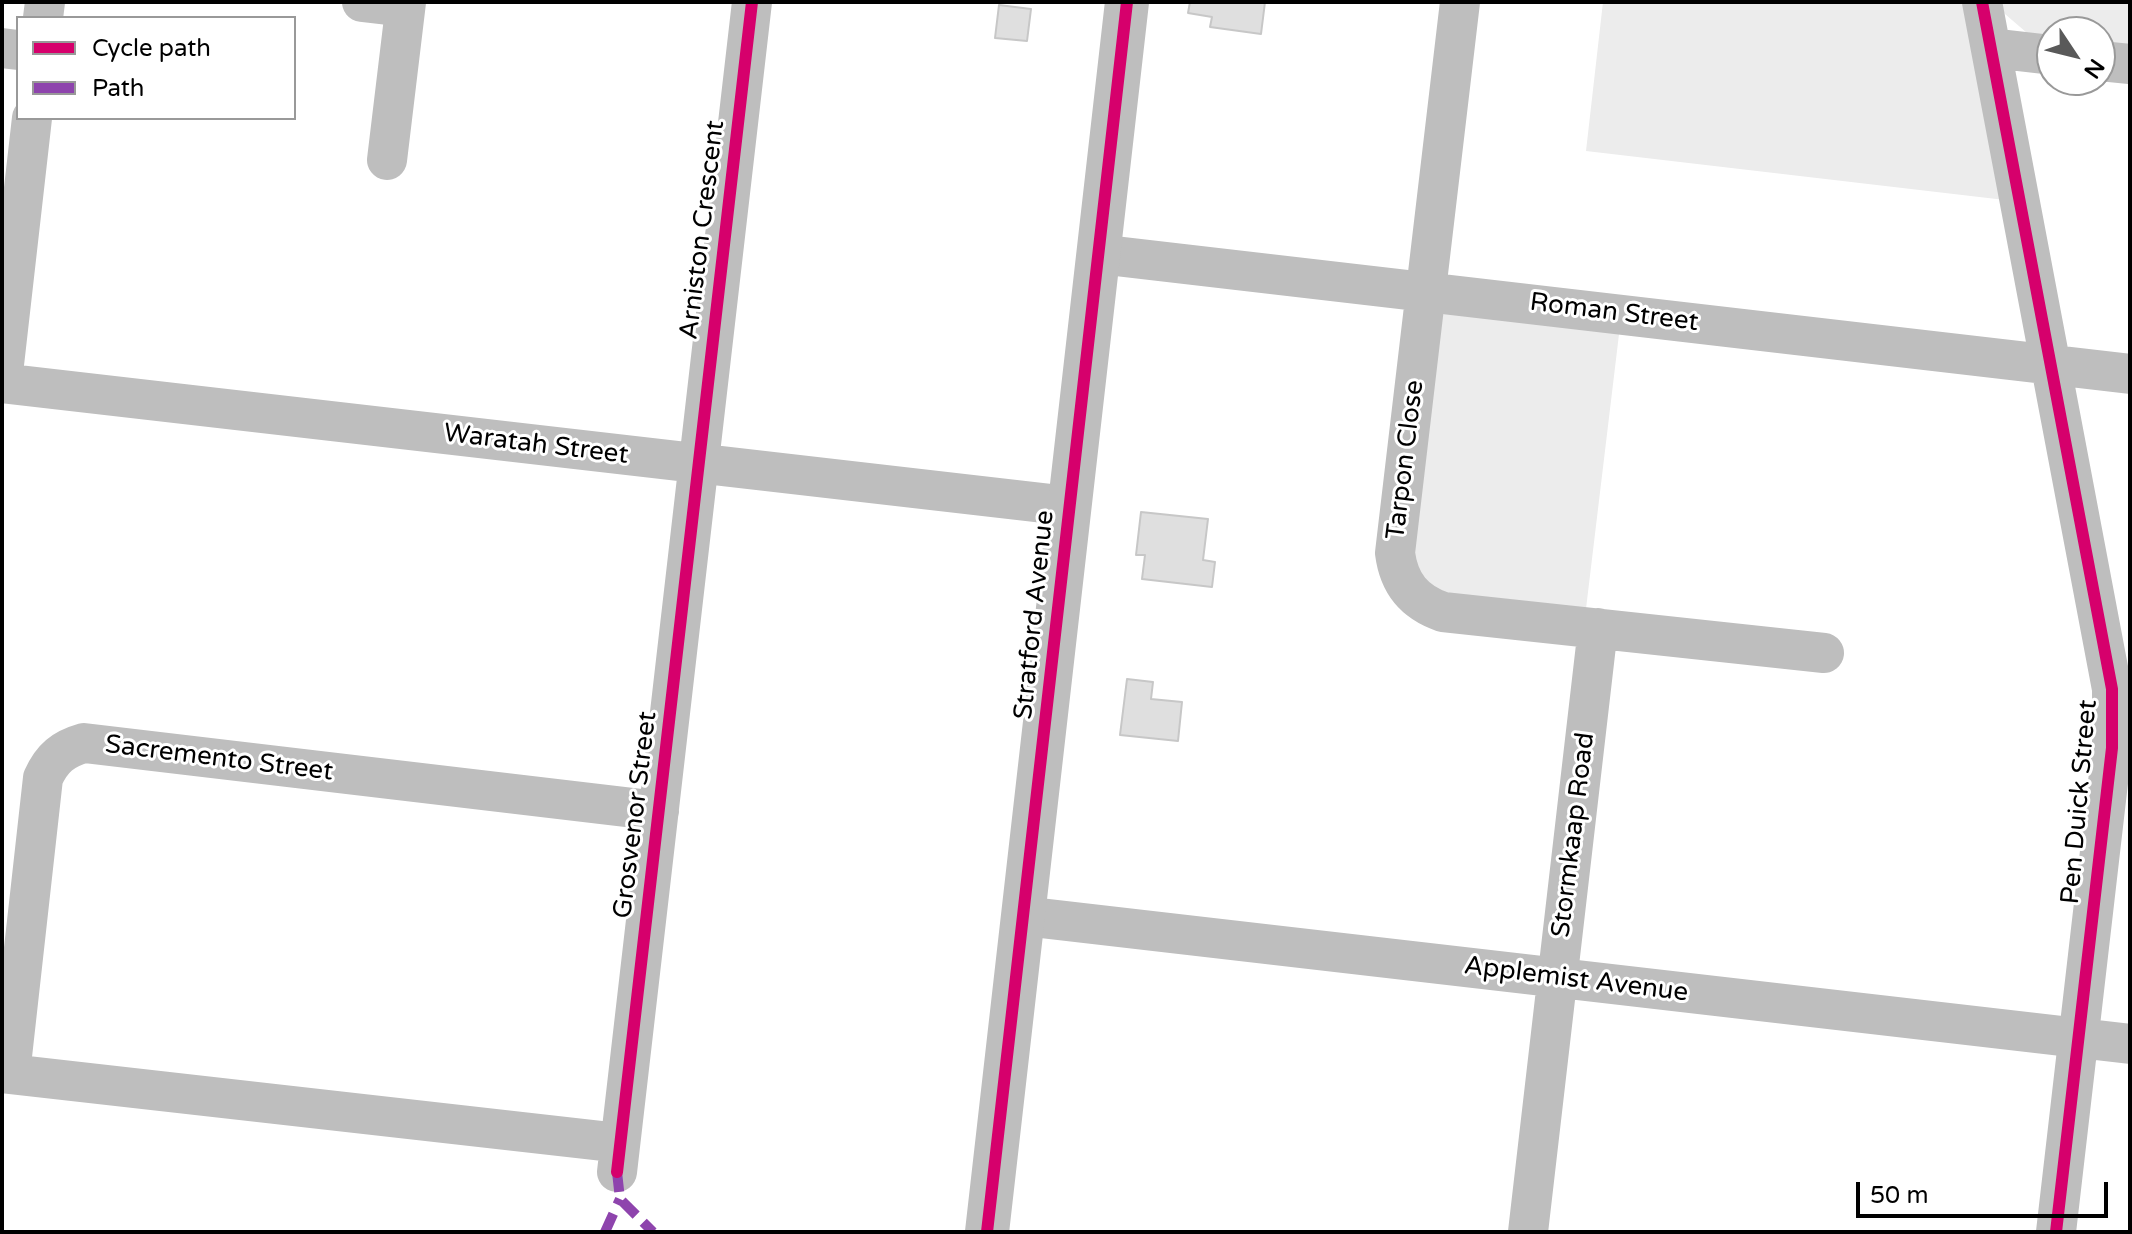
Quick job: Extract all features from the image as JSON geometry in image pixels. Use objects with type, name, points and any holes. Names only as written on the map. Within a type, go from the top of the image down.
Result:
[{"type":"street","points":[[362,2],[405,4],[387,160]]},
{"type":"street","name":"Arniston Crescent","points":[[699,463],[752,2]]},
{"type":"street","name":"Stratford Avenue","points":[[987,1232],[1127,2]]},
{"type":"street","name":"Tarpon Close","points":[[1460,2],[1395,553],[1407,589],[1429,607],[1443,612],[1824,653]]},
{"type":"street","name":"Pen Duick Street","points":[[1982,2],[2051,364],[2121,690],[2056,1232]]},
{"type":"street","points":[[1991,48],[2036,53]]},
{"type":"street","points":[[2,383],[32,120]]},
{"type":"street","name":"Roman Street","points":[[1098,254],[2130,374]]},
{"type":"street","name":"Waratah Street","points":[[2,383],[1069,506]]},
{"type":"street","name":"Grosvenor Street","points":[[6,1074],[619,1158],[699,463]]},
{"type":"street","name":"Stormkaap Road","points":[[1528,1232],[1598,628]]},
{"type":"street","name":"Sacremento Street","points":[[6,1074],[43,778],[49,765],[71,747],[84,743],[659,811]]},
{"type":"street","name":"Applemist Avenue","points":[[1023,916],[2130,1044]]},
{"type":"shaded area","points":[[1603,2],[1964,2],[2005,200],[1586,151]]},
{"type":"shaded area","points":[[1997,2],[2130,2],[2130,50],[2116,49],[2116,16],[2036,16],[2036,39],[1998,8]]},
{"type":"shaded area","points":[[1452,310],[1620,326],[1585,617],[1446,600],[1410,566],[1442,315]]},
{"type":"building","points":[[1190,2],[1265,2],[1261,34],[1210,27],[1212,17],[1188,13]]},
{"type":"building","points":[[999,5],[1031,9],[1027,41],[995,38]]},
{"type":"building","points":[[1141,512],[1208,519],[1203,560],[1215,562],[1212,587],[1142,579],[1145,555],[1136,555]]},
{"type":"building","points":[[1127,679],[1153,682],[1151,699],[1182,702],[1178,741],[1120,735]]},
{"type":"marked path","points":[[617,1172],[620,1199],[653,1232]]},
{"type":"marked path","points":[[605,1232],[620,1199]]},
{"type":"cycle path","points":[[617,1172],[752,2]]},
{"type":"cycle path","points":[[987,1232],[1127,2]]},
{"type":"cycle path","points":[[1982,2],[2112,689],[2112,748],[2056,1232]]}]
